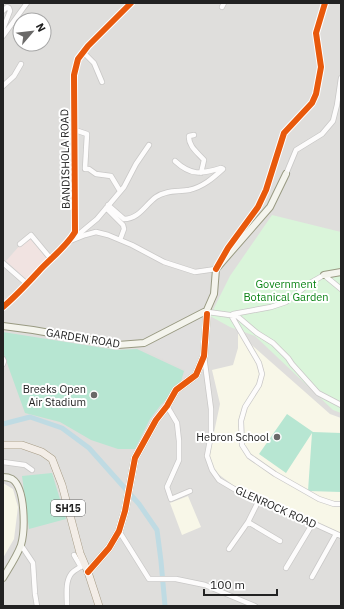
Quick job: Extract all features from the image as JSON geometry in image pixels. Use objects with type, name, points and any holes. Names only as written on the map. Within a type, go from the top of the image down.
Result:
[{"type":"main road","name":"SH15","points":[[3,445],[22,445],[42,452],[52,459],[62,485],[83,565],[88,572],[99,606]]},
{"type":"street","points":[[3,36],[27,3]]},
{"type":"street","name":"BANDISHOLA ROAD","points":[[70,241],[75,232],[74,75],[78,59],[131,3]]},
{"type":"street","points":[[88,572],[109,548],[119,532],[125,511],[135,458],[156,420],[168,406],[176,390],[196,375],[204,356],[206,312],[214,294],[216,270],[228,248],[258,207],[268,184],[284,133],[312,103],[316,94],[321,67],[316,33],[326,3]]},
{"type":"street","points":[[3,10],[8,5],[10,11],[3,29]]},
{"type":"street","points":[[83,52],[94,63],[102,82]]},
{"type":"street","points":[[3,86],[14,76],[21,64]]},
{"type":"street","points":[[70,241],[96,232],[120,240],[164,262],[195,272],[216,270],[270,207],[296,150],[322,134],[333,121],[341,78]]},
{"type":"street","points":[[75,130],[87,134],[85,169],[89,169],[96,174],[111,176],[120,191]]},
{"type":"street","points":[[194,135],[189,136],[189,140],[192,147],[204,160],[200,173]]},
{"type":"street","points":[[3,307],[17,296],[70,241],[97,219],[124,187],[148,145]]},
{"type":"street","points":[[107,207],[124,219],[131,219],[156,197],[164,193],[189,190],[201,186],[223,170],[221,168],[200,173],[185,170],[175,161]]},
{"type":"street","points":[[107,207],[123,225],[124,229],[120,240]]},
{"type":"street","points":[[20,244],[31,235],[51,259]]},
{"type":"street","points":[[3,263],[27,284]]},
{"type":"street","points":[[231,315],[271,307],[286,302],[310,283],[324,275],[341,272]]},
{"type":"street","points":[[324,275],[341,288]]},
{"type":"street","points":[[206,312],[237,316],[273,344],[288,358],[318,393],[341,405]]},
{"type":"street","name":"GARDEN ROAD","points":[[3,326],[118,345],[144,343],[206,312]]},
{"type":"street","points":[[231,315],[259,363],[262,374],[260,385],[245,407],[241,421],[242,446],[249,456],[275,474],[319,499],[334,504],[341,504]]},
{"type":"street","name":"GLENROCK ROAD","points":[[204,356],[211,409],[211,435],[207,456],[212,470],[219,480],[241,493],[339,535]]},
{"type":"street","points":[[3,359],[3,364]]},
{"type":"street","points":[[168,406],[177,423],[179,460],[167,487],[171,499],[190,492]]},
{"type":"street","points":[[3,462],[25,465],[32,470]]},
{"type":"street","points":[[3,477],[13,479],[19,489],[23,502],[24,522],[21,545],[3,578]]},
{"type":"street","points":[[229,549],[248,522],[259,500]]},
{"type":"street","points":[[248,522],[280,541]]},
{"type":"street","points":[[286,568],[313,523]]},
{"type":"street","points":[[119,532],[149,579],[176,579],[205,585],[255,606]]},
{"type":"street","points":[[312,577],[339,535]]},
{"type":"street","points":[[21,545],[33,563],[37,606]]},
{"type":"street","points":[[67,606],[69,580],[72,573],[83,565],[74,555]]},
{"type":"shaded area","points":[[3,3],[341,3],[341,606],[3,606]]},
{"type":"shaded area","points":[[28,236],[47,259],[26,279],[6,261]]},
{"type":"shaded area","points":[[203,315],[203,346],[200,363],[193,374],[183,379],[185,370],[140,348],[140,346]]},
{"type":"shaded area","name":"Hebron School","points":[[238,333],[330,414],[341,418],[341,533],[254,496],[233,485],[214,471],[209,456],[220,404],[212,370],[233,365],[238,348]]},
{"type":"shaded area","points":[[3,483],[13,489],[18,507],[14,539],[3,558]]},
{"type":"shaded area","points":[[188,496],[201,527],[182,535],[170,503]]},
{"type":"green space","name":"Government Botanical Garden","points":[[272,215],[341,232],[341,413],[333,410],[255,336],[230,327],[210,316],[230,276]]},
{"type":"green space","name":"Breeks Open Air Stadium","points":[[3,332],[116,350],[137,349],[184,371],[180,385],[150,419],[135,449],[118,449],[91,440],[60,422],[25,413],[3,352]]},
{"type":"green space","points":[[287,414],[313,432],[341,433],[341,492],[308,491],[312,433],[286,473],[259,454]]},
{"type":"green space","points":[[52,473],[66,519],[29,529],[22,476]]},
{"type":"waterway","points":[[3,424],[30,417],[62,428],[89,448],[139,504],[157,530],[165,606]]},
{"type":"cycle path","points":[[3,307],[63,248],[75,232],[74,75],[78,59],[88,46],[131,3]]},
{"type":"cycle path","points":[[216,269],[228,248],[258,207],[266,190],[284,133],[312,103],[316,94],[321,67],[316,33],[325,3]]},
{"type":"cycle path","points":[[88,572],[109,548],[119,531],[125,511],[135,458],[156,420],[167,406],[176,390],[196,375],[204,356],[207,314]]},
{"type":"place","name":"Breeks Open Air Stadium","points":[[94,395]]},
{"type":"place","name":"Hebron School","points":[[277,437]]}]
